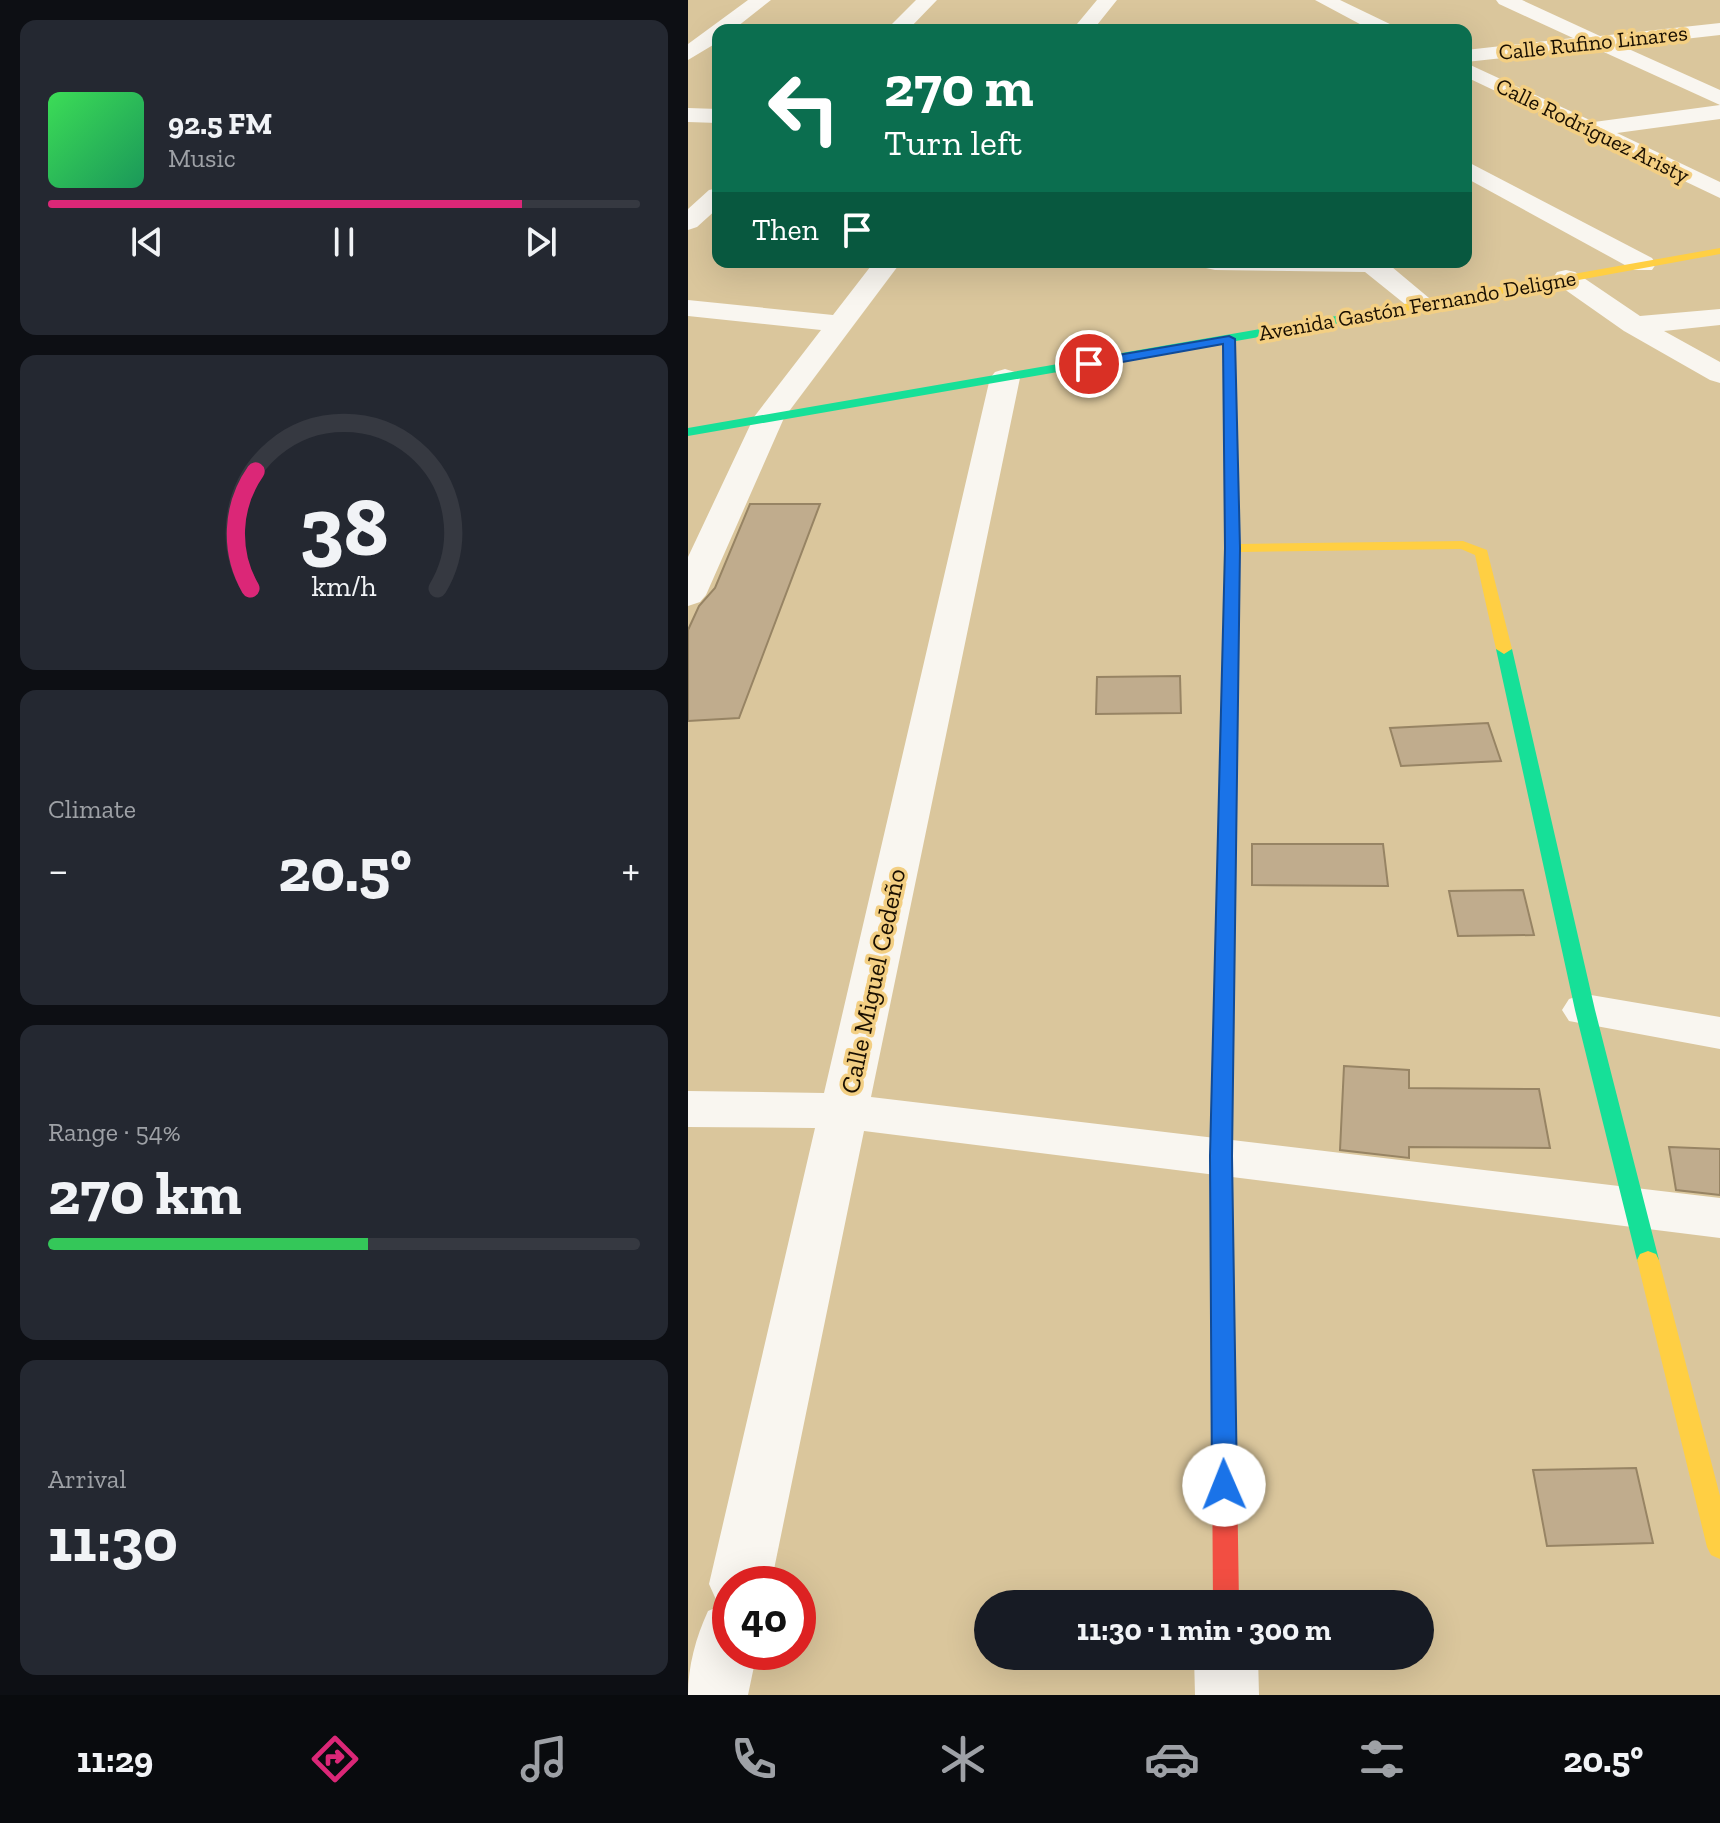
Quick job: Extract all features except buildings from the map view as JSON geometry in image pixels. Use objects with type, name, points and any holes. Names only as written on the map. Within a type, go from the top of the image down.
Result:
[{"type":"street","points":[[728,24],[761,0]]},
{"type":"street","points":[[902,24],[927,0]]},
{"type":"street","points":[[1087,24],[1107,0]]},
{"type":"street","points":[[1325,0],[1375,24]]},
{"type":"street","points":[[1506,0],[1720,98]]},
{"type":"street","name":"Calle Rufino Linares","points":[[1472,55],[1720,29]]},
{"type":"street","points":[[688,54],[712,36]]},
{"type":"street","name":"Calle Rodríguez Aristy","points":[[1472,72],[1720,191]]},
{"type":"street","points":[[1593,129],[1720,112]]},
{"type":"street","points":[[688,115],[712,116]]},
{"type":"street","points":[[1472,171],[1643,264]]},
{"type":"street","points":[[688,222],[712,200]]},
{"type":"street","name":"Avenida Gastón Fernando Deligne","points":[[688,432],[1720,251]]},
{"type":"street","points":[[688,595],[769,417],[884,268]]},
{"type":"street","points":[[1377,268],[1421,303]]},
{"type":"street","points":[[1566,278],[1634,325],[1720,374]]},
{"type":"street","points":[[688,308],[842,324]]},
{"type":"street","points":[[1634,325],[1720,317]]},
{"type":"street","points":[[1226,1590],[1221,1156],[1233,548],[1229,339]]},
{"type":"street","name":"Calle Miguel Cedeño","points":[[744,1566],[1005,378]]},
{"type":"street","points":[[1233,548],[1463,545],[1482,553],[1585,1010],[1720,1547]]},
{"type":"street","points":[[1585,1010],[1720,1033]]},
{"type":"street","points":[[688,1109],[845,1111],[1720,1218]]},
{"type":"street","points":[[716,1695],[721,1670]]},
{"type":"street","points":[[1226,1670],[1227,1695]]},
{"type":"traffic: fast","points":[[688,432],[1365,315]]},
{"type":"traffic: fast","points":[[1504,649],[1585,1010],[1648,1260]]},
{"type":"traffic: slow","points":[[1365,315],[1720,251]]},
{"type":"traffic: slow","points":[[1223,1059],[1232,510]]},
{"type":"traffic: slow","points":[[1233,548],[1463,545],[1482,553],[1504,649]]},
{"type":"traffic: slow","points":[[1648,1260],[1720,1547]]},
{"type":"traffic: jam","points":[[1229,339],[1232,510]]},
{"type":"traffic: jam","points":[[1223,1059],[1221,1156],[1226,1590]]},
{"type":"route","points":[[1089,364],[1229,339],[1233,548],[1221,1156],[1224,1485]]}]
